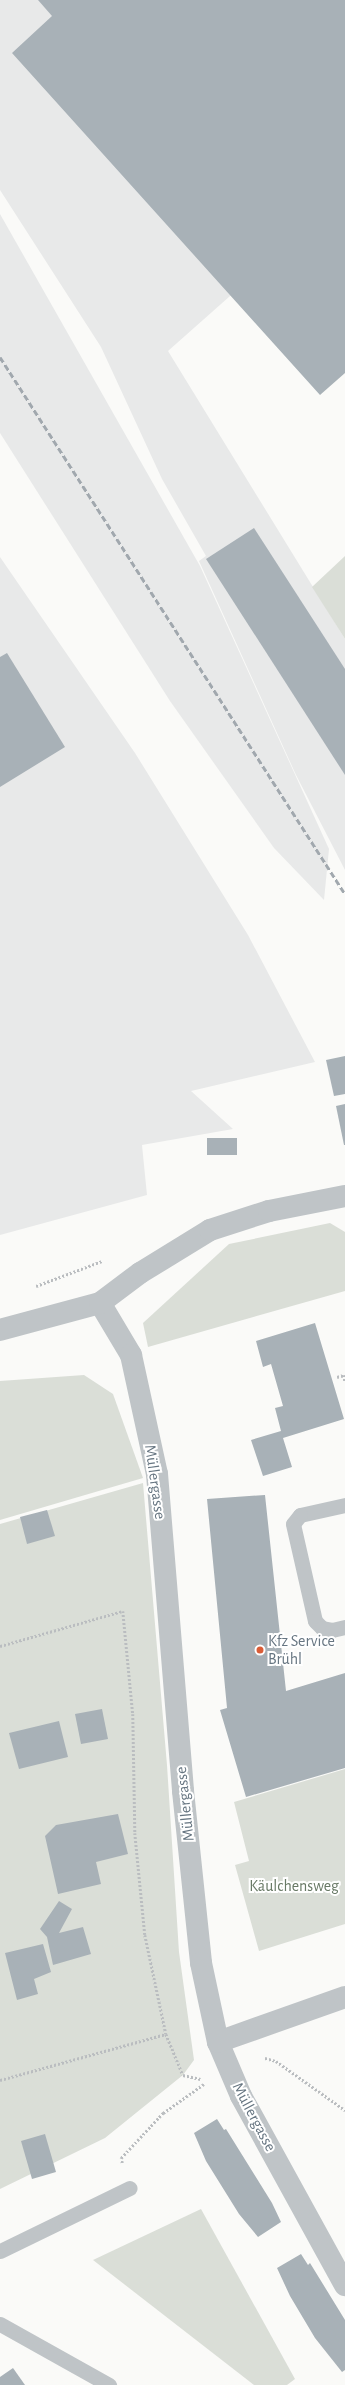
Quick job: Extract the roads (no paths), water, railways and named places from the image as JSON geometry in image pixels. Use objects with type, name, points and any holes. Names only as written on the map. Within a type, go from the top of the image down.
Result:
[{"type":"street","points":[[0,1330],[100,1303],[140,1273],[210,1230],[269,1211],[345,1196]]},
{"type":"street","name":"Müllergasse","points":[[100,1303],[131,1355],[157,1474],[183,1791],[201,1963],[218,2042],[241,2096],[345,2285]]},
{"type":"street","points":[[218,2042],[345,1997]]},
{"type":"lane","points":[[345,1505],[300,1515],[293,1524],[315,1621],[322,1628],[332,1630],[345,1627]]},
{"type":"lane","points":[[0,2251],[130,2188]]},
{"type":"lane","points":[[0,2324],[109,2385]]},
{"type":"railway","points":[[0,357],[345,894]]},
{"type":"place","name":"Kfz Service Brühl","points":[[260,1650]]},
{"type":"park label","name":"Käulchensweg","points":[[294,1886]]}]
